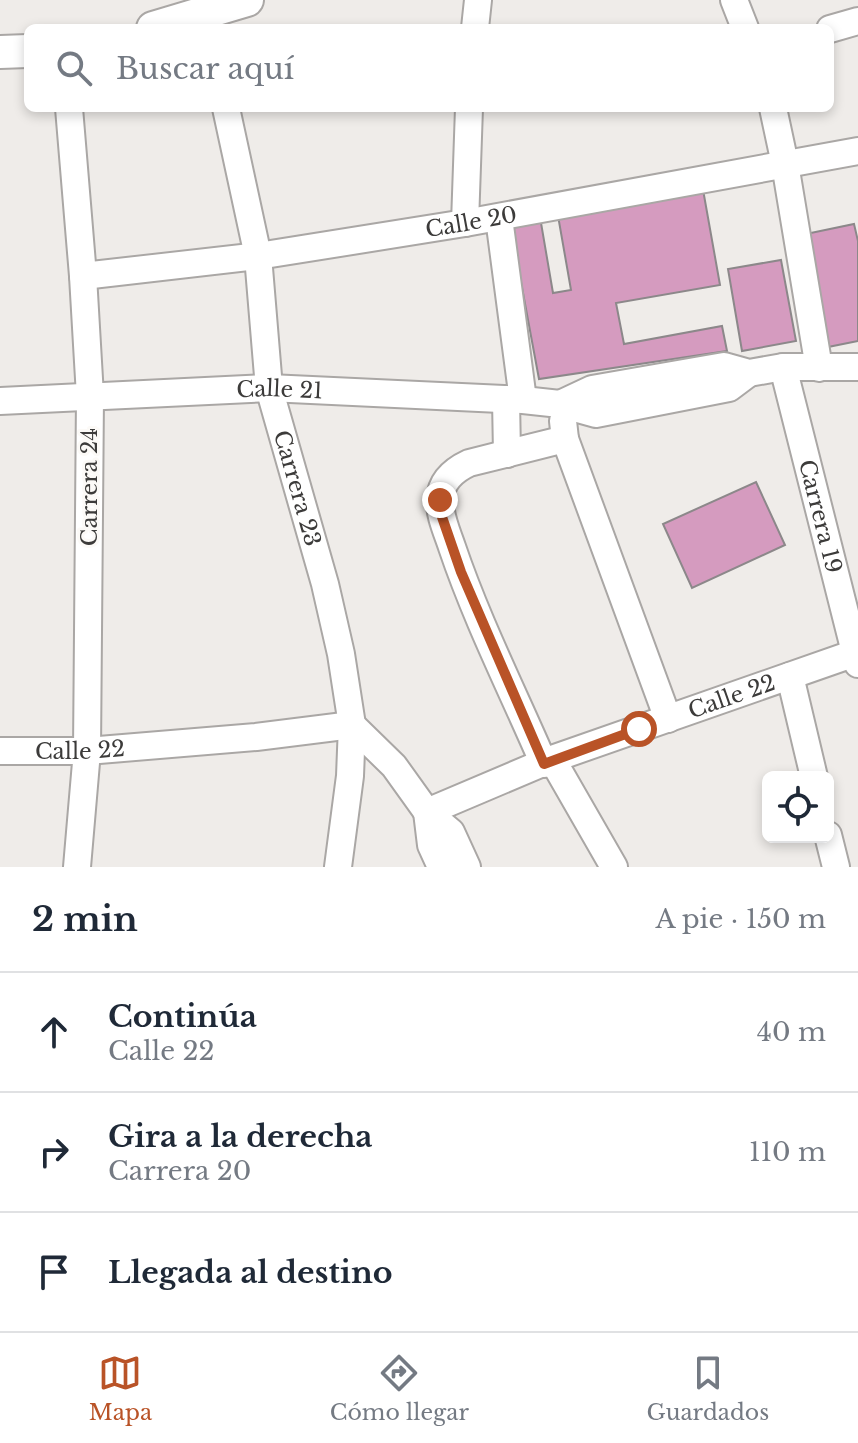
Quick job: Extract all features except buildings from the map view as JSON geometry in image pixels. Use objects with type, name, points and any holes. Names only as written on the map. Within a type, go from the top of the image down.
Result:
[{"type":"main road","points":[[179,24],[205,20],[247,0]]},
{"type":"main road","points":[[0,52],[24,51]]},
{"type":"street","points":[[475,24],[478,0]]},
{"type":"street","points":[[734,0],[743,24]]},
{"type":"street","points":[[834,28],[858,21]]},
{"type":"street","name":"Carrera 24","points":[[69,112],[90,396],[87,751],[77,867]]},
{"type":"street","name":"Carrera 23","points":[[227,112],[258,256],[269,388],[325,584],[341,654],[352,725],[350,776],[338,867]]},
{"type":"street","points":[[465,223],[469,112]]},
{"type":"street","points":[[774,112],[819,368]]},
{"type":"street","name":"Calle 20","points":[[83,276],[258,256],[499,218],[858,151]]},
{"type":"street","points":[[499,218],[514,400],[507,454]]},
{"type":"street","name":"Calle 21","points":[[0,401],[269,388],[560,404],[592,389],[724,366],[749,373],[783,367],[858,367]]},
{"type":"street","name":"Carrera 19","points":[[783,367],[857,656]]},
{"type":"street","points":[[560,404],[565,439],[668,719]]},
{"type":"street","points":[[565,439],[458,468],[442,488],[440,500],[442,517],[461,572],[548,762],[614,867]]},
{"type":"street","name":"Calle 22","points":[[427,812],[548,762],[790,676],[857,656]]},
{"type":"street","points":[[790,676],[813,771]]},
{"type":"street","points":[[352,725],[394,766],[427,812],[451,832],[467,867]]},
{"type":"street","name":"Calle 22","points":[[0,751],[87,751],[256,737],[352,725]]},
{"type":"street","points":[[427,812],[431,845],[441,867]]},
{"type":"street","points":[[830,843],[836,867]]},
{"type":"route","points":[[440,500],[442,517],[461,572],[544,764],[639,729]]}]
